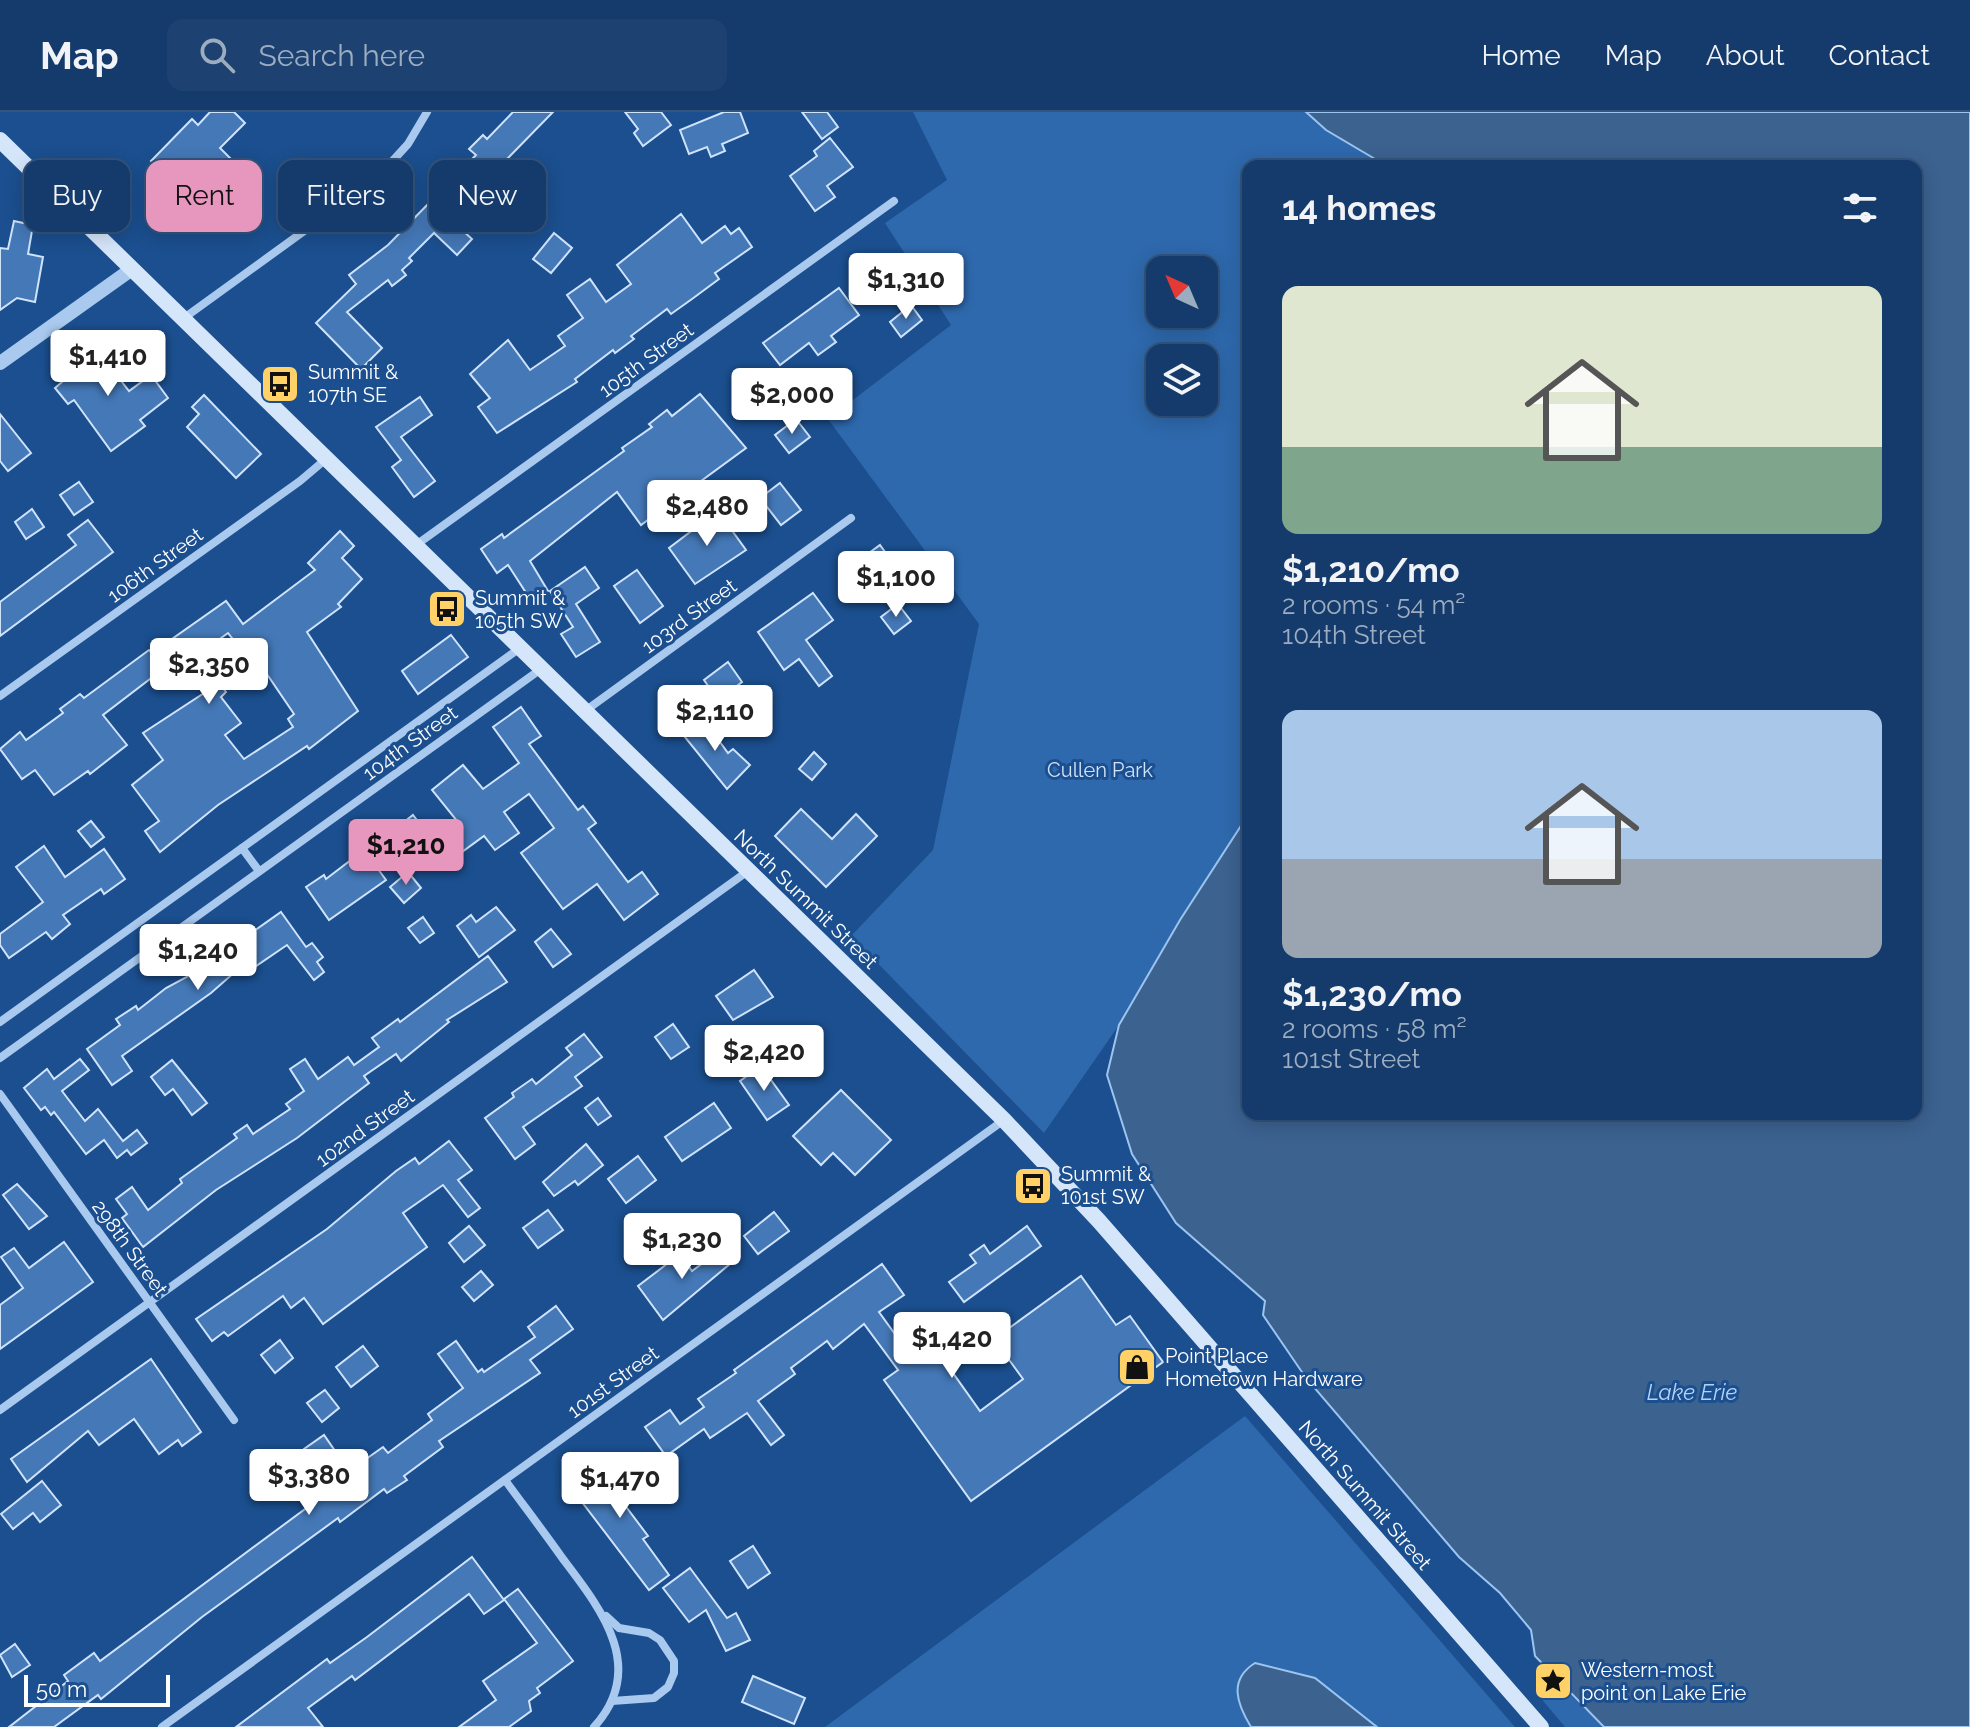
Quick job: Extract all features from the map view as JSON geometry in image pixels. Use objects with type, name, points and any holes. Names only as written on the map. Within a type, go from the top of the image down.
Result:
[{"type":"main road","name":"North Summit Street","points":[[0,140],[1004,1120],[1099,1221],[1541,1727]]},
{"type":"street","points":[[184,318],[376,179],[408,144],[427,112]]},
{"type":"street","name":"105th Street","points":[[416,545],[894,201]]},
{"type":"street","points":[[0,363],[132,269]]},
{"type":"street","name":"106th Street","points":[[0,696],[300,481],[327,457]]},
{"type":"street","name":"103rd Street","points":[[584,711],[851,518]]},
{"type":"street","name":"104th Street","points":[[0,1022],[520,648]]},
{"type":"street","name":"104th Street","points":[[0,1058],[541,669]]},
{"type":"street","points":[[242,848],[259,871]]},
{"type":"street","name":"102nd Street","points":[[0,1410],[748,871]]},
{"type":"street","name":"298th Street","points":[[0,1094],[234,1420]]},
{"type":"street","name":"101st Street","points":[[162,1727],[1004,1120]]},
{"type":"street","points":[[505,1480],[605,1616],[619,1628],[649,1633],[660,1640],[674,1661],[674,1673],[668,1687],[654,1698],[612,1701]]},
{"type":"street","points":[[594,1727],[612,1701],[618,1675],[616,1645],[605,1616]]},
{"type":"green space","name":"Cullen Park","points":[[913,112],[1306,112],[1326,130],[1377,160],[1242,160],[1242,824],[1180,920],[1119,1025],[1044,1133],[851,936],[933,850],[979,624],[828,419],[951,325],[885,223],[947,180]]},
{"type":"green space","points":[[1245,1416],[1515,1727],[825,1727]]},
{"type":"green space","points":[[1557,1682],[1604,1727],[1565,1727],[1539,1696]]},
{"type":"water","name":"Lake Erie","points":[[1306,112],[1970,112],[1970,1727],[1604,1727],[1535,1656],[1531,1630],[1500,1593],[1459,1557],[1306,1378],[1263,1315],[1265,1301],[1176,1223],[1132,1154],[1107,1075],[1119,1025],[1180,920],[1242,824],[1242,1120],[1922,1120],[1922,160],[1377,160],[1326,130]]},
{"type":"water","points":[[1255,1663],[1315,1678],[1377,1727],[1251,1727],[1239,1701],[1238,1685],[1241,1677]]},
{"type":"building","points":[[210,112],[234,112],[245,123],[220,148],[232,160],[152,160],[192,119],[198,125]]},
{"type":"building","points":[[513,112],[553,112],[508,158],[510,160],[471,160],[476,155],[469,149],[483,135],[487,139]]},
{"type":"building","points":[[625,112],[661,112],[671,125],[643,146],[634,133],[638,129]]},
{"type":"building","points":[[724,112],[740,112],[748,133],[722,144],[725,151],[711,157],[707,147],[689,154],[680,130]]},
{"type":"building","points":[[802,112],[827,112],[838,127],[822,139]]},
{"type":"building","points":[[830,138],[853,167],[827,186],[835,197],[815,211],[790,176],[817,156],[814,151]]},
{"type":"building","points":[[429,203],[429,232],[464,232],[472,239],[457,255],[434,233],[409,258],[412,261],[402,270],[406,275],[392,286],[388,280],[347,312],[382,348],[361,369],[316,323],[356,284],[349,275],[401,232],[413,232],[413,219]]},
{"type":"building","points":[[681,214],[702,243],[725,226],[731,234],[739,228],[752,247],[715,273],[719,279],[692,299],[671,314],[667,309],[631,336],[634,339],[615,353],[613,350],[575,379],[577,382],[497,433],[478,407],[490,398],[470,374],[508,340],[530,370],[565,346],[558,336],[583,318],[567,295],[590,279],[606,302],[631,284],[617,265]]},
{"type":"building","points":[[14,221],[24,223],[24,232],[32,232],[28,254],[43,257],[35,302],[17,298],[0,310],[0,248],[8,249]]},
{"type":"building","points":[[554,233],[572,248],[551,273],[533,259]]},
{"type":"building","points":[[839,288],[859,315],[831,336],[836,342],[818,355],[809,343],[780,365],[763,343]]},
{"type":"building","points":[[911,305],[922,320],[901,337],[890,322]]},
{"type":"building","points":[[94,346],[129,391],[151,375],[168,398],[140,420],[145,426],[111,451],[74,400],[68,404],[55,388],[63,381],[58,374]]},
{"type":"building","points":[[700,394],[746,448],[641,525],[617,492],[530,561],[548,591],[532,602],[508,565],[497,573],[481,549],[502,534],[504,538],[624,451],[622,448],[652,427],[649,424],[667,410],[672,416]]},
{"type":"building","points":[[204,395],[261,454],[236,478],[187,427],[199,414],[192,407]]},
{"type":"building","points":[[420,397],[432,415],[401,437],[435,481],[414,497],[392,467],[401,460],[376,427]]},
{"type":"building","points":[[0,414],[31,453],[8,471],[0,461]]},
{"type":"building","points":[[796,419],[810,437],[789,453],[775,435]]},
{"type":"building","points":[[79,482],[93,502],[74,515],[60,495]]},
{"type":"building","points":[[780,483],[801,510],[781,525],[760,498]]},
{"type":"building","points":[[32,509],[44,527],[26,539],[15,522]]},
{"type":"building","points":[[718,511],[746,550],[695,584],[669,548]]},
{"type":"building","points":[[88,520],[113,552],[0,636],[0,602],[76,545],[68,535]]},
{"type":"building","points":[[340,531],[354,546],[342,558],[362,579],[338,604],[341,607],[307,632],[358,711],[309,749],[307,746],[218,805],[160,852],[145,831],[159,821],[132,785],[163,760],[143,733],[204,693],[198,686],[212,674],[226,692],[221,697],[241,723],[225,735],[244,759],[293,727],[288,719],[294,714],[260,664],[256,667],[228,633],[189,661],[184,653],[103,715],[127,745],[90,774],[88,771],[54,795],[35,770],[22,779],[0,749],[20,732],[26,740],[63,713],[60,709],[80,694],[84,698],[149,650],[152,653],[226,601],[243,624],[315,570],[308,563]]},
{"type":"building","points":[[880,545],[901,574],[874,592],[854,564]]},
{"type":"building","points":[[585,567],[599,588],[576,604],[600,642],[576,657],[561,634],[573,627],[550,591]]},
{"type":"building","points":[[637,570],[663,606],[640,623],[614,586]]},
{"type":"building","points":[[813,593],[833,620],[806,640],[832,676],[819,686],[799,659],[784,670],[758,632]]},
{"type":"building","points":[[898,604],[911,621],[894,634],[881,617]]},
{"type":"building","points":[[451,635],[468,657],[418,694],[402,671]]},
{"type":"building","points":[[728,662],[742,682],[718,700],[704,680]]},
{"type":"building","points":[[521,707],[541,736],[529,744],[578,810],[583,806],[596,823],[588,829],[628,882],[642,872],[658,894],[624,920],[597,884],[563,909],[521,853],[554,828],[529,794],[504,812],[519,833],[495,850],[484,836],[451,860],[439,844],[462,827],[432,790],[463,765],[483,789],[519,763],[493,727]]},
{"type":"building","points":[[701,716],[728,753],[733,749],[750,765],[727,789],[680,731]]},
{"type":"building","points":[[814,752],[826,764],[812,780],[799,769]]},
{"type":"building","points":[[801,809],[832,839],[856,814],[877,836],[826,887],[775,836]]},
{"type":"building","points":[[413,815],[432,839],[413,854],[394,830]]},
{"type":"building","points":[[91,821],[104,837],[91,847],[78,831]]},
{"type":"building","points":[[44,846],[65,877],[104,849],[125,879],[104,894],[101,889],[63,915],[70,924],[52,939],[46,932],[9,958],[0,945],[0,934],[43,902],[16,867]]},
{"type":"building","points":[[364,850],[386,880],[329,920],[306,887],[324,875],[326,879]]},
{"type":"building","points":[[408,872],[421,888],[404,903],[390,887]]},
{"type":"building","points":[[496,907],[515,930],[479,957],[457,926],[471,915],[476,922]]},
{"type":"building","points":[[281,912],[306,947],[312,943],[323,957],[317,962],[324,972],[314,980],[287,945],[249,971],[244,964],[211,993],[122,1056],[132,1071],[112,1085],[87,1049],[120,1025],[116,1019],[136,1006],[138,1010]]},
{"type":"building","points":[[423,917],[434,933],[420,943],[408,928]]},
{"type":"building","points":[[551,929],[571,954],[553,967],[535,942]]},
{"type":"building","points":[[488,956],[507,982],[447,1020],[449,1022],[401,1061],[396,1054],[364,1076],[369,1083],[297,1138],[216,1190],[143,1247],[122,1218],[127,1214],[116,1199],[132,1187],[148,1210],[182,1183],[180,1179],[237,1138],[234,1134],[247,1125],[253,1134],[290,1109],[286,1104],[304,1091],[290,1069],[305,1059],[318,1079],[348,1057],[354,1065],[379,1047],[372,1038],[398,1019],[400,1022]]},
{"type":"building","points":[[754,970],[773,997],[733,1020],[716,996]]},
{"type":"building","points":[[673,1024],[689,1047],[671,1059],[655,1037]]},
{"type":"building","points":[[584,1034],[602,1057],[575,1077],[582,1086],[523,1127],[535,1144],[515,1159],[485,1118],[514,1097],[512,1093],[532,1079],[536,1084],[572,1055],[566,1048]]},
{"type":"building","points":[[80,1059],[89,1070],[62,1091],[85,1121],[98,1109],[123,1141],[137,1130],[147,1143],[131,1155],[127,1150],[117,1158],[104,1140],[86,1154],[54,1112],[51,1115],[45,1107],[41,1110],[24,1088],[47,1069],[54,1079]]},
{"type":"building","points":[[172,1060],[207,1103],[192,1115],[173,1089],[165,1095],[151,1077]]},
{"type":"building","points":[[761,1066],[789,1105],[767,1120],[740,1081]]},
{"type":"building","points":[[841,1090],[891,1140],[855,1175],[833,1153],[821,1165],[793,1136]]},
{"type":"building","points":[[598,1098],[611,1116],[598,1125],[585,1108]]},
{"type":"building","points":[[714,1103],[731,1128],[682,1161],[665,1137]]},
{"type":"building","points":[[449,1141],[472,1170],[458,1180],[480,1208],[468,1217],[443,1185],[403,1213],[427,1247],[323,1324],[304,1298],[291,1308],[283,1296],[228,1336],[224,1332],[212,1341],[196,1319],[327,1229],[396,1171],[415,1158],[419,1164]]},
{"type":"building","points":[[586,1144],[603,1165],[578,1185],[575,1181],[554,1196],[543,1182]]},
{"type":"building","points":[[638,1156],[656,1180],[626,1203],[608,1179]]},
{"type":"building","points":[[17,1184],[47,1216],[29,1229],[3,1195]]},
{"type":"building","points":[[548,1210],[563,1230],[538,1248],[523,1228]]},
{"type":"building","points":[[774,1212],[789,1231],[758,1254],[744,1236]]},
{"type":"building","points":[[469,1226],[485,1245],[464,1262],[449,1243]]},
{"type":"building","points":[[1027,1226],[1041,1246],[964,1302],[949,1282],[976,1263],[970,1255],[984,1245],[990,1254]]},
{"type":"building","points":[[64,1242],[93,1282],[0,1349],[0,1305],[23,1288],[1,1257],[14,1248],[29,1268]]},
{"type":"building","points":[[727,1245],[737,1258],[663,1320],[638,1286],[680,1254],[692,1271]]},
{"type":"building","points":[[882,1264],[904,1295],[879,1312],[913,1359],[933,1345],[980,1411],[1023,1379],[994,1339],[1081,1276],[1116,1325],[1130,1316],[1163,1362],[971,1501],[884,1380],[898,1370],[864,1324],[833,1349],[827,1341],[791,1368],[795,1374],[758,1401],[784,1435],[771,1445],[747,1413],[710,1438],[704,1429],[666,1456],[645,1427],[670,1410],[680,1424],[704,1407],[698,1399],[736,1373],[734,1370]]},
{"type":"building","points":[[481,1271],[493,1285],[474,1301],[462,1287]]},
{"type":"building","points":[[556,1306],[573,1329],[530,1360],[540,1373],[439,1441],[443,1447],[404,1476],[407,1480],[387,1493],[384,1489],[340,1522],[338,1518],[202,1617],[101,1699],[98,1695],[54,1727],[9,1727],[68,1681],[64,1675],[94,1653],[100,1661],[332,1489],[304,1449],[324,1435],[349,1471],[383,1447],[388,1453],[432,1420],[428,1414],[463,1388],[438,1354],[456,1341],[478,1372],[482,1369],[484,1372],[535,1337],[528,1327]]},
{"type":"building","points":[[280,1340],[293,1358],[275,1373],[261,1355]]},
{"type":"building","points":[[363,1346],[378,1366],[351,1387],[336,1367]]},
{"type":"building","points":[[151,1359],[201,1432],[182,1446],[178,1440],[159,1454],[134,1419],[99,1445],[88,1431],[27,1482],[11,1459]]},
{"type":"building","points":[[325,1390],[339,1408],[322,1422],[307,1403]]},
{"type":"building","points":[[617,1456],[633,1478],[615,1492],[648,1536],[643,1539],[669,1575],[649,1590],[572,1489]]},
{"type":"building","points":[[42,1481],[61,1505],[40,1522],[33,1513],[13,1529],[1,1514]]},
{"type":"building","points":[[753,1546],[770,1573],[748,1588],[730,1561]]},
{"type":"building","points":[[472,1557],[504,1600],[484,1614],[469,1594],[355,1680],[352,1676],[308,1708],[323,1727],[236,1727],[327,1659],[330,1663],[367,1637]]},
{"type":"building","points":[[690,1568],[727,1618],[736,1613],[750,1640],[726,1651],[706,1610],[689,1622],[663,1588]]},
{"type":"building","points":[[518,1589],[573,1661],[537,1688],[540,1693],[529,1701],[531,1711],[509,1727],[459,1727],[496,1700],[483,1681],[537,1643],[504,1599]]},
{"type":"building","points":[[15,1644],[30,1665],[12,1677],[0,1655]]},
{"type":"building","points":[[753,1676],[805,1698],[794,1724],[742,1702]]},
{"type":"place","name":"Summit & 107th SE","points":[[280,384]]},
{"type":"place","name":"Summit & 105th SW","points":[[447,609]]},
{"type":"place","name":"Summit & 101st SW","points":[[1033,1186]]},
{"type":"place","name":"Point Place Hometown Hardware","points":[[1137,1367]]},
{"type":"place","name":"Western-most point on Lake Erie","points":[[1553,1681]]}]
